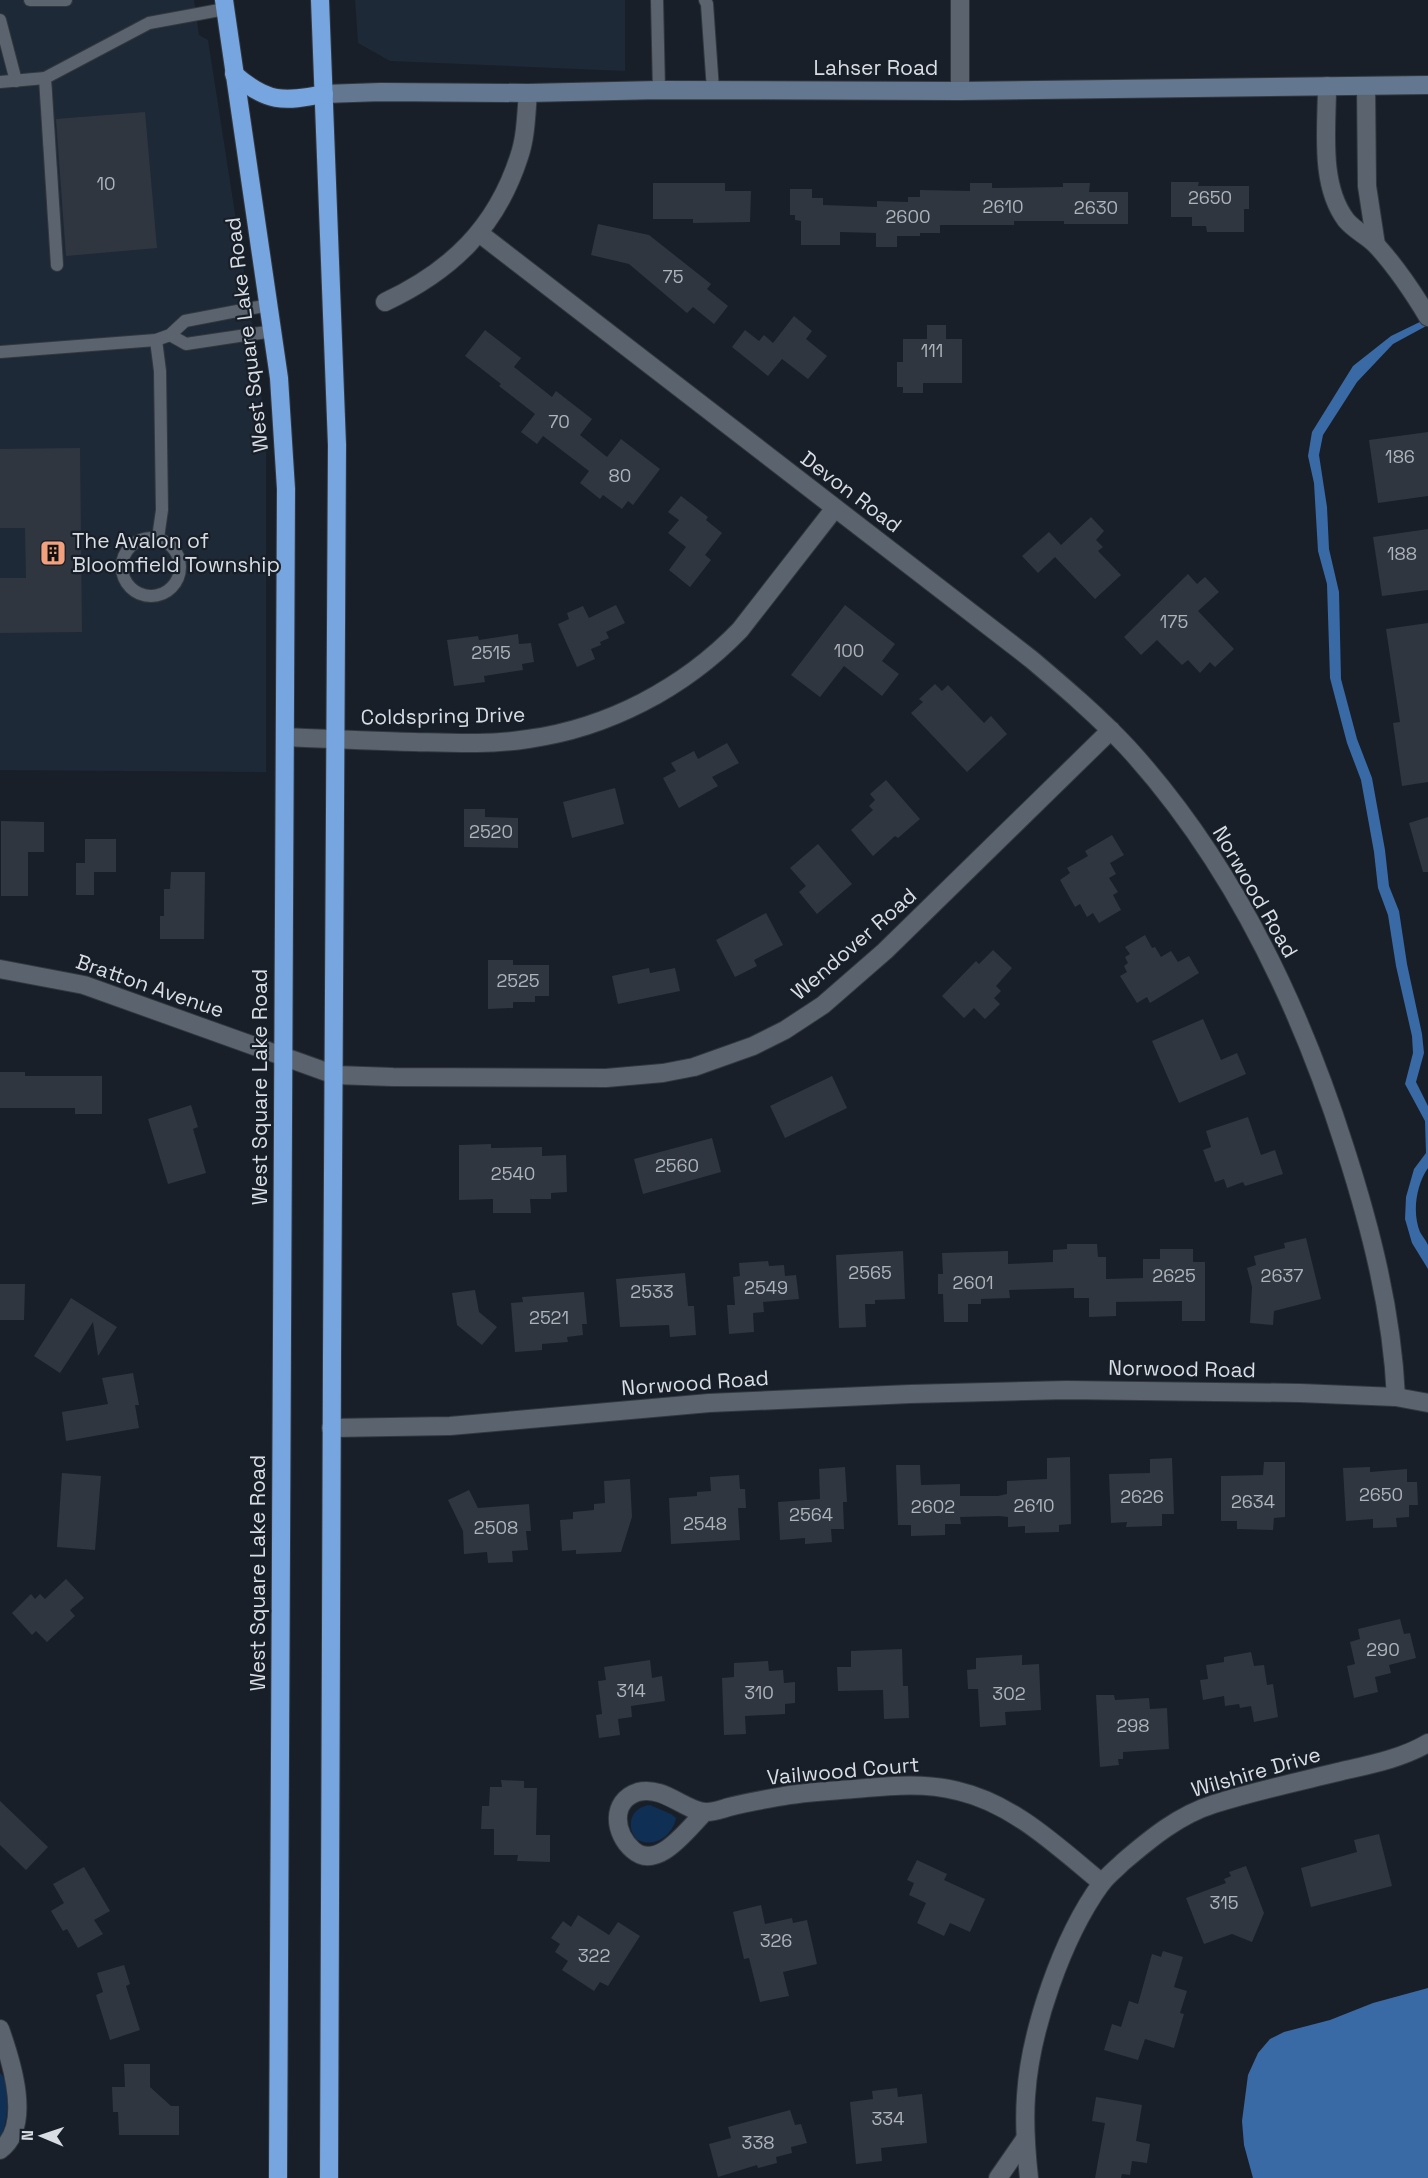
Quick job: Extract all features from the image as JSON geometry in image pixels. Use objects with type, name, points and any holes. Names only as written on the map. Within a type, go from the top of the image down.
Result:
[{"type":"highway","points":[[320,0],[337,394],[329,2178]]},
{"type":"highway","name":"West Square Lake Road","points":[[225,5],[273,332],[284,426],[286,489],[278,2178]]},
{"type":"highway","points":[[234,74],[249,87],[271,98],[292,100],[324,94]]},
{"type":"street","points":[[960,0],[960,91]]},
{"type":"street","name":"Lahser Road","points":[[324,94],[659,90],[960,91],[1428,85]]},
{"type":"street","points":[[1327,86],[1328,172],[1334,196],[1345,219],[1360,234],[1376,245],[1414,294],[1428,317]]},
{"type":"street","points":[[1366,86],[1366,186],[1376,245]]},
{"type":"street","points":[[385,302],[422,282],[465,249],[479,233],[502,194],[519,157],[526,122],[528,93]]},
{"type":"street","name":"Devon Road","points":[[479,233],[1031,659],[1111,730],[1176,806]]},
{"type":"street","name":"Coldspring Drive","points":[[285,738],[455,743],[508,741],[552,735],[621,713],[676,683],[725,646],[835,508]]},
{"type":"street","name":"Wendover Road","points":[[283,1056],[334,1075],[393,1077],[634,1076],[694,1067],[753,1046],[806,1018],[849,984],[893,944],[1111,730]]},
{"type":"street","name":"Norwood Road","points":[[331,1428],[450,1426],[709,1403],[910,1394],[1112,1390],[1288,1392],[1396,1397],[1392,1339],[1378,1262],[1354,1175],[1318,1068],[1250,918],[1221,869],[1176,806]]},
{"type":"street","name":"Bratton Avenue","points":[[0,969],[84,985],[283,1056]]},
{"type":"street","points":[[1396,1397],[1428,1403]]},
{"type":"street","name":"Wilshire Drive","points":[[1029,2178],[1025,2139],[1029,2064],[1047,2000],[1070,1938],[1102,1883],[1164,1828],[1198,1810],[1236,1798],[1382,1762],[1428,1743]]},
{"type":"street","name":"Vailwood Court","points":[[705,1812],[780,1796],[816,1792],[905,1786],[955,1790],[990,1801],[1024,1821],[1102,1883]]},
{"type":"street","points":[[649,1791],[665,1795],[705,1812],[676,1843],[662,1854],[652,1856],[635,1853],[622,1840],[617,1827],[619,1811],[627,1798],[638,1792],[649,1791]]},
{"type":"street","points":[[0,2029],[14,2074],[16,2118],[13,2134],[0,2150]]},
{"type":"street","points":[[998,2178],[1025,2139]]},
{"type":"lane","points":[[30,0],[66,0]]},
{"type":"lane","points":[[657,0],[659,90]]},
{"type":"lane","points":[[705,0],[713,90]]},
{"type":"lane","points":[[0,82],[45,78],[149,23],[225,5]]},
{"type":"lane","points":[[0,20],[16,81]]},
{"type":"lane","points":[[45,78],[57,265]]},
{"type":"lane","points":[[0,352],[156,340],[170,335],[184,321],[269,305]]},
{"type":"lane","points":[[170,335],[186,344],[273,332]]},
{"type":"lane","points":[[156,340],[160,371],[162,510],[158,538]]},
{"type":"lane","points":[[148,537],[158,538],[173,548],[178,556],[179,575],[169,590],[160,595],[142,595],[126,583],[121,564],[124,554],[138,540],[148,537]]},
{"type":"shaded area","points":[[0,0],[194,0],[199,35],[208,40],[259,368],[266,452],[266,772],[0,770]]},
{"type":"shaded area","points":[[355,0],[625,0],[625,71],[390,61],[358,43]]},
{"type":"shaded area","points":[[1428,318],[1428,325],[1393,344],[1357,382],[1323,435],[1319,455],[1327,507],[1329,549],[1339,592],[1341,679],[1357,739],[1372,778],[1389,886],[1399,911],[1407,964],[1422,1034],[1424,1053],[1416,1082],[1428,1106],[1428,1168],[1416,1199],[1416,1216],[1420,1232],[1428,1245],[1428,1269],[1412,1243],[1405,1219],[1406,1197],[1414,1169],[1426,1153],[1425,1121],[1405,1084],[1413,1053],[1412,1036],[1396,966],[1388,915],[1378,888],[1361,780],[1347,743],[1330,678],[1327,584],[1318,551],[1314,483],[1308,456],[1312,432],[1353,366],[1391,336]]},
{"type":"shaded area","points":[[650,1805],[676,1818],[666,1836],[649,1843],[636,1839],[631,1822],[639,1809]]},
{"type":"shaded area","points":[[1428,1988],[1428,2178],[1253,2178],[1244,2145],[1242,2121],[1248,2075],[1258,2053],[1270,2039],[1284,2032],[1330,2020],[1373,2003]]},
{"type":"shaded area","points":[[0,2073],[6,2085],[8,2104],[0,2137]]},
{"type":"building","points":[[145,112],[157,248],[66,256],[56,119]]},
{"type":"building","points":[[1171,182],[1199,182],[1198,186],[1249,186],[1249,209],[1244,209],[1244,232],[1207,232],[1206,226],[1192,226],[1192,217],[1171,217]]},
{"type":"building","points":[[653,183],[725,183],[725,191],[751,191],[750,222],[693,223],[693,219],[653,219]]},
{"type":"building","points":[[970,183],[992,183],[992,188],[1063,187],[1063,183],[1090,183],[1089,192],[1128,192],[1128,224],[1014,221],[1014,225],[940,225],[940,233],[897,236],[897,247],[876,247],[876,233],[840,232],[840,245],[801,245],[801,221],[795,220],[795,215],[790,215],[790,189],[812,189],[812,198],[823,198],[823,205],[877,207],[877,201],[908,202],[908,197],[920,197],[920,190],[970,191]]},
{"type":"building","points":[[598,224],[649,235],[711,284],[707,289],[728,306],[714,324],[693,307],[687,313],[629,264],[591,255]]},
{"type":"building","points":[[794,316],[812,331],[806,339],[827,356],[808,379],[782,359],[768,376],[732,347],[745,330],[759,341],[764,335],[773,343]]},
{"type":"building","points":[[927,325],[946,325],[946,339],[962,339],[962,383],[923,383],[923,393],[903,393],[903,387],[897,387],[897,362],[903,362],[903,339],[927,339]]},
{"type":"building","points":[[485,330],[521,358],[514,367],[552,397],[556,391],[592,419],[580,435],[607,457],[621,439],[660,469],[633,505],[628,501],[622,509],[603,495],[600,499],[580,483],[589,471],[543,436],[537,444],[521,432],[535,414],[465,356]]},
{"type":"building","points":[[1428,432],[1428,496],[1378,503],[1369,440]]},
{"type":"building","name":"The Avalon of Bloomfield Township","points":[[80,448],[82,632],[0,633],[0,578],[26,578],[25,528],[0,528],[0,449]]},
{"type":"building","points":[[681,496],[708,517],[706,520],[722,533],[705,555],[711,560],[690,587],[669,570],[686,547],[668,533],[679,520],[668,512]]},
{"type":"building","points":[[1091,517],[1104,531],[1096,540],[1103,547],[1098,551],[1121,575],[1095,599],[1055,557],[1038,573],[1022,556],[1049,532],[1061,545]]},
{"type":"building","points":[[1428,529],[1428,590],[1382,596],[1373,537]]},
{"type":"building","points":[[1188,574],[1197,584],[1205,577],[1219,592],[1198,611],[1234,649],[1215,667],[1210,662],[1200,673],[1188,660],[1182,665],[1157,640],[1141,655],[1124,637]]},
{"type":"building","points":[[616,605],[625,623],[606,632],[609,638],[600,642],[601,645],[591,649],[595,659],[577,667],[558,624],[569,619],[567,613],[583,606],[589,618]]},
{"type":"building","points":[[845,605],[895,644],[882,661],[899,674],[882,696],[844,666],[820,697],[791,675]]},
{"type":"building","points":[[1428,623],[1428,782],[1402,786],[1393,723],[1400,722],[1386,629]]},
{"type":"building","points":[[518,634],[519,644],[531,643],[534,662],[522,664],[523,670],[484,676],[485,682],[454,686],[447,640],[478,636],[479,640]]},
{"type":"building","points":[[935,684],[942,691],[948,685],[984,723],[991,716],[1007,734],[967,772],[911,713],[923,702],[919,699]]},
{"type":"building","points":[[727,743],[739,763],[712,777],[718,786],[679,808],[663,778],[676,771],[671,763],[694,751],[698,759]]},
{"type":"building","points":[[886,780],[920,819],[898,838],[895,836],[873,856],[851,830],[873,810],[869,806],[875,800],[870,794]]},
{"type":"building","points":[[615,788],[624,824],[572,838],[563,802]]},
{"type":"building","points":[[464,809],[485,809],[485,817],[518,818],[518,848],[464,847]]},
{"type":"building","points":[[1428,817],[1428,872],[1423,872],[1409,823]]},
{"type":"building","points":[[1,821],[44,822],[44,852],[28,852],[28,896],[1,896]]},
{"type":"building","points":[[1112,835],[1124,855],[1110,863],[1116,874],[1109,878],[1118,892],[1113,895],[1121,910],[1099,923],[1093,913],[1087,917],[1080,904],[1075,907],[1060,880],[1070,873],[1067,868],[1088,856],[1085,851]]},
{"type":"building","points":[[85,839],[116,839],[116,872],[94,872],[94,895],[76,895],[76,863],[85,863]]},
{"type":"building","points":[[818,844],[852,884],[817,914],[799,892],[806,886],[790,868]]},
{"type":"building","points":[[171,872],[205,872],[204,939],[160,939],[160,916],[164,916],[164,889],[170,889]]},
{"type":"building","points":[[766,913],[783,945],[754,960],[757,966],[735,977],[716,940]]},
{"type":"building","points":[[1145,935],[1152,948],[1155,947],[1161,957],[1171,951],[1178,962],[1189,956],[1199,973],[1150,1003],[1147,997],[1137,1003],[1120,976],[1127,972],[1124,966],[1128,963],[1125,957],[1130,954],[1125,947]]},
{"type":"building","points":[[993,950],[1012,968],[996,986],[1001,991],[994,998],[1000,1004],[985,1019],[974,1008],[964,1018],[942,996],[976,961],[979,964]]},
{"type":"building","points":[[488,960],[513,960],[513,965],[549,965],[549,996],[535,996],[535,1002],[513,1002],[513,1008],[488,1009]]},
{"type":"building","points":[[649,968],[650,973],[675,968],[680,991],[618,1004],[612,976]]},
{"type":"building","points":[[1203,1019],[1221,1060],[1237,1053],[1246,1074],[1179,1103],[1152,1041]]},
{"type":"building","points":[[0,1072],[25,1072],[25,1076],[102,1076],[102,1114],[75,1114],[75,1108],[0,1108]]},
{"type":"building","points":[[832,1076],[847,1108],[785,1138],[770,1106]]},
{"type":"building","points":[[191,1105],[198,1127],[193,1129],[206,1173],[168,1184],[148,1119]]},
{"type":"building","points":[[1248,1117],[1261,1155],[1275,1150],[1283,1174],[1245,1186],[1243,1182],[1227,1188],[1224,1179],[1215,1182],[1203,1150],[1211,1147],[1206,1131]]},
{"type":"building","points":[[712,1138],[721,1172],[643,1194],[634,1159]]},
{"type":"building","points":[[491,1144],[491,1148],[542,1147],[542,1156],[566,1155],[567,1192],[551,1193],[551,1199],[530,1199],[531,1213],[493,1213],[493,1199],[459,1200],[459,1145]]},
{"type":"building","points":[[1306,1238],[1321,1299],[1274,1311],[1273,1325],[1250,1323],[1252,1287],[1247,1268],[1256,1265],[1254,1256],[1285,1248],[1284,1243]]},
{"type":"building","points":[[1067,1244],[1097,1244],[1098,1257],[1106,1257],[1106,1279],[1143,1278],[1143,1259],[1160,1259],[1160,1249],[1193,1249],[1193,1262],[1205,1262],[1205,1321],[1182,1321],[1182,1301],[1116,1302],[1116,1316],[1089,1317],[1089,1298],[1074,1298],[1074,1288],[1009,1290],[1010,1298],[981,1299],[981,1304],[968,1304],[968,1322],[944,1322],[943,1294],[938,1294],[938,1274],[943,1274],[942,1253],[1008,1251],[1008,1264],[1053,1262],[1053,1250],[1067,1249]]},
{"type":"building","points":[[903,1251],[905,1299],[875,1300],[875,1304],[865,1304],[866,1327],[839,1328],[836,1255]]},
{"type":"building","points":[[768,1261],[769,1266],[784,1265],[785,1276],[796,1275],[799,1299],[763,1302],[764,1312],[753,1313],[754,1332],[729,1334],[727,1305],[735,1305],[733,1277],[740,1276],[739,1263]]},
{"type":"building","points":[[685,1273],[688,1306],[694,1306],[696,1335],[670,1337],[669,1325],[620,1327],[616,1279]]},
{"type":"building","points":[[0,1284],[25,1284],[24,1320],[0,1320]]},
{"type":"building","points":[[475,1290],[479,1312],[497,1327],[482,1345],[457,1325],[452,1293]]},
{"type":"building","points":[[584,1292],[587,1324],[582,1324],[583,1335],[567,1337],[568,1342],[542,1344],[542,1350],[515,1352],[511,1303],[523,1302],[522,1297]]},
{"type":"building","points":[[71,1298],[117,1327],[98,1356],[93,1322],[60,1373],[34,1356]]},
{"type":"building","points":[[133,1373],[139,1405],[135,1405],[139,1428],[66,1441],[62,1412],[108,1404],[102,1378]]},
{"type":"building","points":[[1070,1457],[1071,1524],[1059,1525],[1059,1532],[1025,1533],[1025,1526],[1008,1527],[1008,1517],[999,1516],[960,1517],[961,1524],[945,1524],[945,1535],[911,1536],[911,1525],[898,1525],[896,1465],[920,1465],[921,1485],[960,1484],[960,1496],[998,1496],[1007,1494],[1007,1481],[1047,1479],[1047,1458]]},
{"type":"building","points":[[1172,1458],[1174,1514],[1162,1514],[1162,1526],[1126,1527],[1127,1522],[1111,1523],[1109,1474],[1150,1473],[1150,1459]]},
{"type":"building","points":[[1264,1462],[1285,1462],[1285,1517],[1274,1518],[1273,1530],[1237,1529],[1237,1521],[1221,1521],[1221,1476],[1263,1475]]},
{"type":"building","points":[[845,1467],[847,1502],[843,1502],[844,1529],[831,1529],[832,1542],[805,1544],[805,1538],[780,1540],[778,1502],[820,1499],[819,1469]]},
{"type":"building","points":[[1370,1467],[1370,1472],[1407,1469],[1407,1482],[1417,1482],[1418,1505],[1409,1505],[1409,1517],[1396,1518],[1397,1527],[1373,1528],[1373,1519],[1346,1521],[1343,1468]]},
{"type":"building","points":[[62,1473],[101,1476],[95,1550],[57,1547]]},
{"type":"building","points":[[739,1475],[740,1489],[745,1489],[746,1508],[738,1508],[740,1540],[671,1544],[669,1498],[697,1496],[697,1492],[711,1491],[710,1477]]},
{"type":"building","points":[[630,1479],[632,1517],[621,1552],[576,1554],[576,1550],[562,1551],[560,1520],[573,1519],[573,1512],[594,1510],[594,1504],[605,1503],[604,1481]]},
{"type":"building","points":[[469,1490],[478,1508],[529,1504],[531,1531],[526,1531],[528,1550],[512,1551],[513,1562],[488,1563],[487,1552],[464,1554],[463,1531],[448,1500]]},
{"type":"building","points":[[66,1579],[84,1598],[70,1610],[75,1616],[47,1642],[36,1631],[32,1635],[12,1613],[31,1594],[35,1599],[40,1594],[45,1599]]},
{"type":"building","points":[[1400,1619],[1404,1634],[1410,1633],[1416,1658],[1389,1665],[1391,1673],[1375,1677],[1378,1692],[1354,1698],[1347,1666],[1355,1664],[1350,1642],[1360,1639],[1358,1629]]},
{"type":"building","points":[[902,1649],[903,1686],[908,1686],[909,1718],[884,1719],[883,1690],[838,1691],[837,1667],[851,1667],[851,1651]]},
{"type":"building","points":[[1251,1652],[1254,1666],[1264,1665],[1267,1685],[1273,1684],[1278,1717],[1254,1722],[1251,1706],[1240,1708],[1239,1704],[1225,1706],[1224,1696],[1203,1700],[1200,1680],[1208,1679],[1206,1665],[1224,1662],[1224,1657]]},
{"type":"building","points":[[1022,1655],[1022,1665],[1039,1664],[1041,1710],[1005,1712],[1006,1725],[980,1727],[978,1689],[968,1689],[967,1670],[976,1669],[976,1658]]},
{"type":"building","points":[[650,1660],[652,1678],[662,1676],[665,1701],[631,1706],[632,1717],[618,1719],[620,1735],[599,1738],[596,1715],[602,1714],[598,1681],[606,1680],[604,1667]]},
{"type":"building","points":[[768,1661],[769,1671],[783,1670],[784,1683],[795,1682],[795,1703],[785,1704],[785,1714],[745,1716],[746,1734],[724,1735],[722,1678],[734,1677],[734,1663]]},
{"type":"building","points":[[1096,1695],[1114,1695],[1115,1700],[1149,1698],[1150,1709],[1167,1708],[1169,1749],[1123,1752],[1123,1759],[1118,1759],[1119,1765],[1100,1767]]},
{"type":"building","points":[[501,1780],[524,1781],[524,1788],[537,1788],[536,1835],[550,1835],[550,1862],[517,1861],[518,1855],[494,1855],[494,1829],[481,1829],[482,1806],[489,1806],[490,1787],[502,1787]]},
{"type":"building","points":[[0,1801],[48,1847],[26,1870],[0,1845]]},
{"type":"building","points":[[1379,1834],[1392,1886],[1311,1907],[1301,1868],[1357,1852],[1354,1840]]},
{"type":"building","points":[[917,1860],[947,1874],[944,1880],[985,1899],[970,1932],[950,1923],[944,1936],[917,1923],[926,1903],[909,1895],[914,1883],[907,1880]]},
{"type":"building","points":[[1246,1866],[1264,1913],[1252,1942],[1232,1934],[1204,1944],[1186,1898],[1226,1883],[1224,1879],[1231,1876],[1229,1872]]},
{"type":"building","points":[[84,1867],[110,1911],[94,1920],[103,1934],[78,1948],[67,1929],[63,1931],[51,1911],[64,1903],[53,1884]]},
{"type":"building","points":[[761,1905],[765,1924],[792,1918],[793,1923],[807,1920],[817,1964],[783,1972],[789,1996],[760,2002],[749,1958],[744,1959],[733,1912]]},
{"type":"building","points":[[578,1915],[609,1935],[618,1922],[640,1936],[608,1986],[600,1982],[594,1991],[562,1970],[568,1961],[555,1952],[560,1944],[551,1938],[563,1921],[571,1927]]},
{"type":"building","points":[[1163,1951],[1183,1957],[1174,1987],[1187,1991],[1180,2013],[1184,2014],[1174,2048],[1145,2039],[1138,2060],[1104,2050],[1112,2024],[1121,2027],[1129,2001],[1138,2004],[1152,1954],[1161,1957]]},
{"type":"building","points":[[124,1965],[130,1984],[126,1986],[140,2030],[110,2040],[96,1995],[103,1992],[97,1973]]},
{"type":"building","points":[[124,2064],[150,2064],[150,2087],[171,2106],[179,2106],[179,2135],[119,2135],[118,2112],[113,2112],[112,2087],[125,2087]]},
{"type":"building","points":[[897,2088],[898,2097],[922,2094],[927,2143],[881,2148],[882,2161],[856,2164],[850,2102],[873,2099],[872,2091]]},
{"type":"building","points":[[1096,2097],[1142,2105],[1136,2141],[1150,2144],[1147,2163],[1132,2161],[1130,2175],[1122,2174],[1121,2178],[1095,2178],[1105,2123],[1092,2121]]},
{"type":"building","points":[[790,2110],[795,2125],[801,2124],[807,2143],[791,2147],[792,2153],[776,2157],[777,2163],[758,2168],[757,2165],[718,2177],[709,2144],[731,2138],[728,2127]]},
{"type":"place","name":"The Avalon of Bloomfield Township","points":[[53,553]]}]
